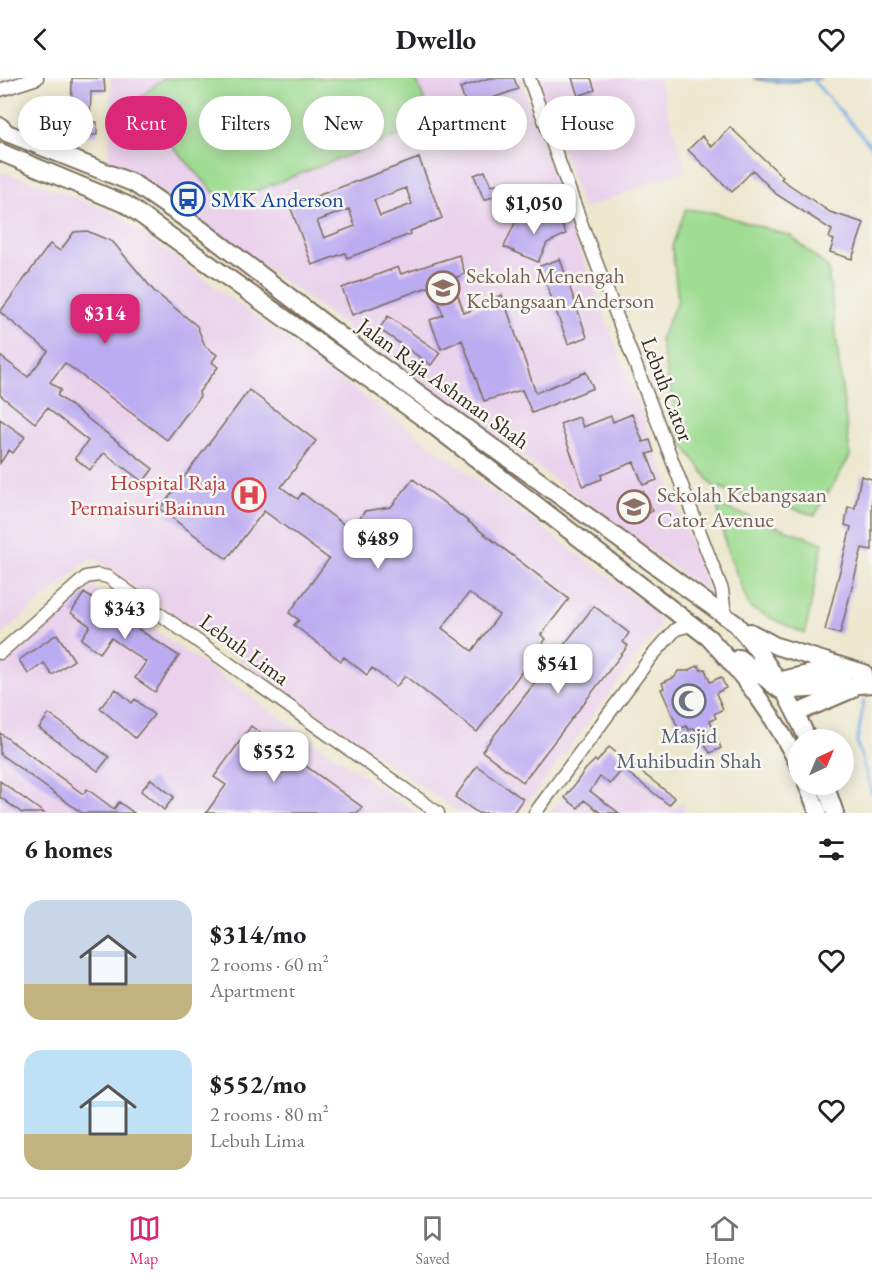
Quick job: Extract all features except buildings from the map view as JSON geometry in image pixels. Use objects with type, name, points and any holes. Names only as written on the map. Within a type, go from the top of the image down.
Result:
[{"type":"main road","name":"Jalan Raja Ashman Shah","points":[[4,129],[133,183],[202,230],[363,353],[730,620],[758,648],[777,686],[797,713],[804,729]]},
{"type":"main road","name":"Jalan Raja Ashman Shah","points":[[0,152],[37,170],[127,205],[426,420],[709,638],[734,663],[788,744]]},
{"type":"main road","points":[[0,162],[37,170]]},
{"type":"main road","points":[[730,620],[776,646],[868,679]]},
{"type":"main road","points":[[709,638],[729,648],[777,686]]},
{"type":"main road","points":[[777,686],[812,673],[868,679]]},
{"type":"main road","points":[[797,713],[868,679]]},
{"type":"main road","points":[[777,686],[776,704],[788,729]]},
{"type":"main road","points":[[811,795],[818,813]]},
{"type":"main road","points":[[814,795],[818,813]]},
{"type":"main road","points":[[829,795],[835,813]]},
{"type":"street","points":[[0,90],[36,78]]},
{"type":"street","name":"Lebuh Cator","points":[[529,78],[583,228],[722,590],[730,620]]},
{"type":"street","points":[[0,101],[24,82]]},
{"type":"street","points":[[0,117],[4,129]]},
{"type":"street","name":"Lebuh Lima","points":[[0,652],[86,577],[98,575],[108,577],[438,813]]},
{"type":"street","points":[[535,813],[651,657],[676,629],[692,625]]},
{"type":"shaded area","name":"Sekolah Menengah Kebangsaan Anderson","points":[[111,78],[520,78],[526,96],[396,96],[396,150],[527,150],[527,99],[539,135],[539,150],[544,150],[564,209],[710,594],[205,223],[109,161],[109,150],[187,150],[187,96],[111,96]]},
{"type":"shaded area","name":"Sekolah Menengah Kebangsaan Anderson","points":[[537,78],[658,78],[686,170],[583,209],[562,150],[635,150],[635,96],[543,96]]},
{"type":"shaded area","name":"Hospital Raja Permaisuri Bainun","points":[[0,172],[27,179],[115,213],[658,613],[660,626],[520,813],[460,813],[92,557],[0,636]]},
{"type":"shaded area","name":"Hospital Raja Permaisuri Bainun","points":[[93,587],[417,813],[0,813],[0,668]]},
{"type":"shaded area","points":[[596,752],[673,809],[683,802],[684,813],[550,813]]},
{"type":"green space","points":[[164,78],[416,78],[422,96],[396,96],[396,137],[384,141],[384,96],[303,96],[303,150],[362,150],[224,203],[176,150],[187,150],[187,96],[142,96]]},
{"type":"green space","points":[[686,209],[716,213],[791,236],[828,268],[850,456],[815,515],[713,486],[680,440],[660,339],[678,300],[672,246]]},
{"type":"green space","points":[[717,505],[823,543],[805,634],[750,608],[727,550]]},
{"type":"water","points":[[753,78],[822,78],[779,83]]},
{"type":"waterway","points":[[811,78],[872,147]]},
{"type":"waterway","points":[[864,700],[857,743],[872,793]]},
{"type":"place","name":"SMK Anderson","points":[[188,199]]},
{"type":"place","name":"Sekolah Menengah Kebangsaan Anderson","points":[[443,288]]},
{"type":"place","name":"Hospital Raja Permaisuri Bainun","points":[[249,495]]},
{"type":"place","name":"Sekolah Kebangsaan Cator Avenue","points":[[634,507]]},
{"type":"place","name":"Masjid Muhibudin Shah","points":[[689,701]]}]
